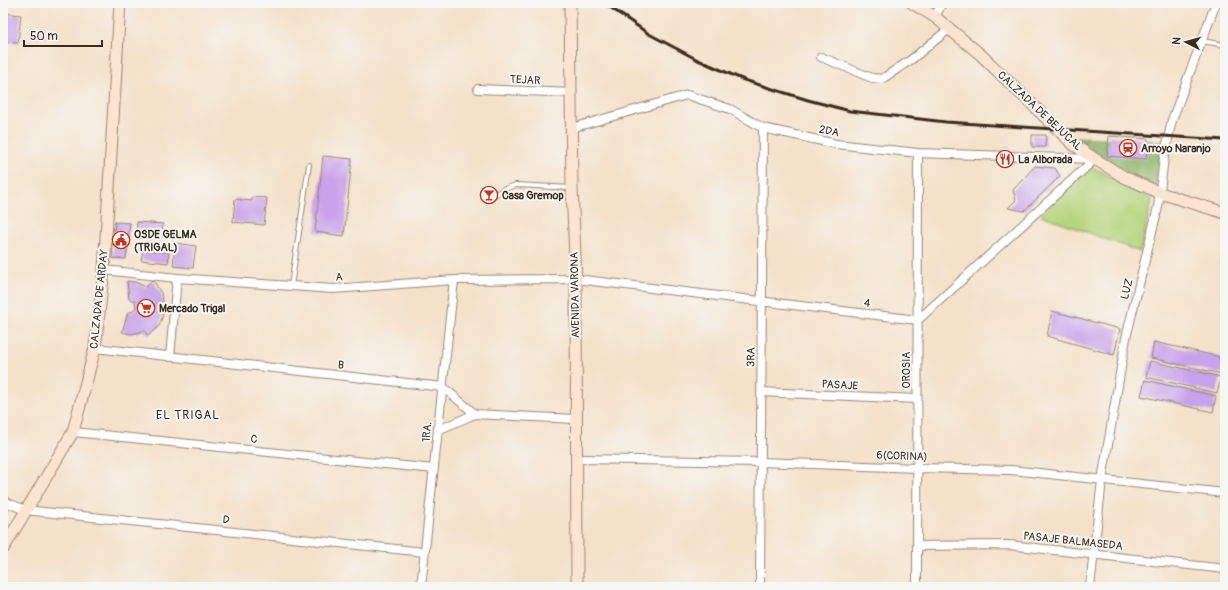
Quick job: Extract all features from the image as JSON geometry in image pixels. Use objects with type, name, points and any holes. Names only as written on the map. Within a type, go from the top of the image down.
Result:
[{"type":"street","name":"CALZADA DE ARDAY","points":[[3,549],[73,432],[95,348],[104,270],[120,3]]},
{"type":"street","name":"AVENIDA VARONA","points":[[570,3],[572,188],[576,279],[577,587]]},
{"type":"street","name":"CALZADA DE BEJUCAL","points":[[912,3],[935,17],[980,54],[1074,144],[1095,159],[1124,177],[1160,193],[1225,213]]},
{"type":"street","points":[[935,17],[942,3]]},
{"type":"street","name":"LUZ","points":[[1090,587],[1102,480],[1126,338],[1158,207],[1164,158],[1172,120],[1216,3]]},
{"type":"street","points":[[821,57],[872,78],[882,79],[912,59],[949,29]]},
{"type":"street","name":"TEJAR","points":[[478,89],[572,93]]},
{"type":"street","name":"2DA","points":[[572,128],[686,95],[730,109],[762,128],[836,144],[918,154],[1095,159]]},
{"type":"street","name":"3RA","points":[[760,587],[762,128]]},
{"type":"street","name":"OROSIA","points":[[917,587],[918,154]]},
{"type":"street","points":[[918,320],[1095,159]]},
{"type":"street","name":"A","points":[[104,270],[177,278],[333,289],[454,280],[576,279]]},
{"type":"street","points":[[170,357],[177,278]]},
{"type":"street","name":"4","points":[[576,279],[918,320]]},
{"type":"street","name":"1RA.","points":[[420,587],[454,280]]},
{"type":"street","name":"B","points":[[95,348],[443,387]]},
{"type":"street","points":[[443,387],[475,414]]},
{"type":"street","name":"PASAJE","points":[[761,392],[918,399]]},
{"type":"street","points":[[438,430],[475,414],[576,419]]},
{"type":"street","name":"C","points":[[73,432],[434,469]]},
{"type":"street","name":"6(CORINA)","points":[[576,459],[761,462],[1011,470],[1225,493]]},
{"type":"street","name":"D","points":[[3,500],[25,510],[424,552]]},
{"type":"street","name":"PASAJE BALMASEDA","points":[[917,546],[1009,545],[1225,569]]},
{"type":"lane","points":[[1202,41],[1225,45]]},
{"type":"lane","points":[[291,286],[309,165]]},
{"type":"lane","points":[[496,194],[504,189],[516,185],[572,188]]},
{"type":"green space","points":[[1076,137],[1163,141],[1155,189],[1098,155]]},
{"type":"green space","points":[[1091,166],[1152,200],[1140,252],[1041,215]]},
{"type":"building","points":[[3,13],[21,15],[18,43],[3,42]]},
{"type":"building","points":[[1032,135],[1046,135],[1045,147],[1032,147]]},
{"type":"building","name":"Arroyo Naranjo","points":[[1109,136],[1148,139],[1146,159],[1107,156]]},
{"type":"building","points":[[323,156],[352,159],[344,236],[315,232]]},
{"type":"building","points":[[1035,166],[1055,168],[1060,176],[1024,211],[1008,208],[1016,200],[1013,190]]},
{"type":"building","points":[[252,197],[267,198],[264,225],[233,222],[235,199],[252,201]]},
{"type":"building","name":"OSDE GELMA (TRIGAL)","points":[[115,222],[130,223],[126,259],[112,258]]},
{"type":"building","name":"OSDE GELMA (TRIGAL)","points":[[137,222],[163,224],[162,237],[136,235]]},
{"type":"building","points":[[175,243],[196,246],[193,268],[173,266]]},
{"type":"building","name":"OSDE GELMA (TRIGAL)","points":[[143,250],[169,253],[168,263],[141,260]]},
{"type":"building","name":"Mercado Trigal","points":[[152,280],[161,293],[164,304],[163,315],[159,326],[148,336],[144,330],[131,334],[122,332],[128,312],[132,312],[136,307],[135,301],[129,299],[127,281],[135,282],[146,287]]},
{"type":"building","points":[[1052,311],[1120,329],[1114,355],[1047,336]]},
{"type":"building","points":[[1154,342],[1225,358],[1222,374],[1151,358]]},
{"type":"building","points":[[1150,361],[1221,377],[1217,393],[1146,377]]},
{"type":"building","points":[[1145,380],[1216,396],[1213,412],[1141,396]]},
{"type":"railway","points":[[604,3],[649,34],[698,60],[744,80],[808,100],[850,111],[946,122],[1225,140]]},
{"type":"place","name":"Arroyo Naranjo","points":[[1128,148]]},
{"type":"place","name":"La Alborada","points":[[1005,159]]},
{"type":"place","name":"Casa Gremop","points":[[489,195]]},
{"type":"place","name":"OSDE GELMA (TRIGAL)","points":[[121,240]]},
{"type":"place","name":"Mercado Trigal","points":[[146,308]]},
{"type":"district","name":"EL TRIGAL","points":[[188,415]]}]
